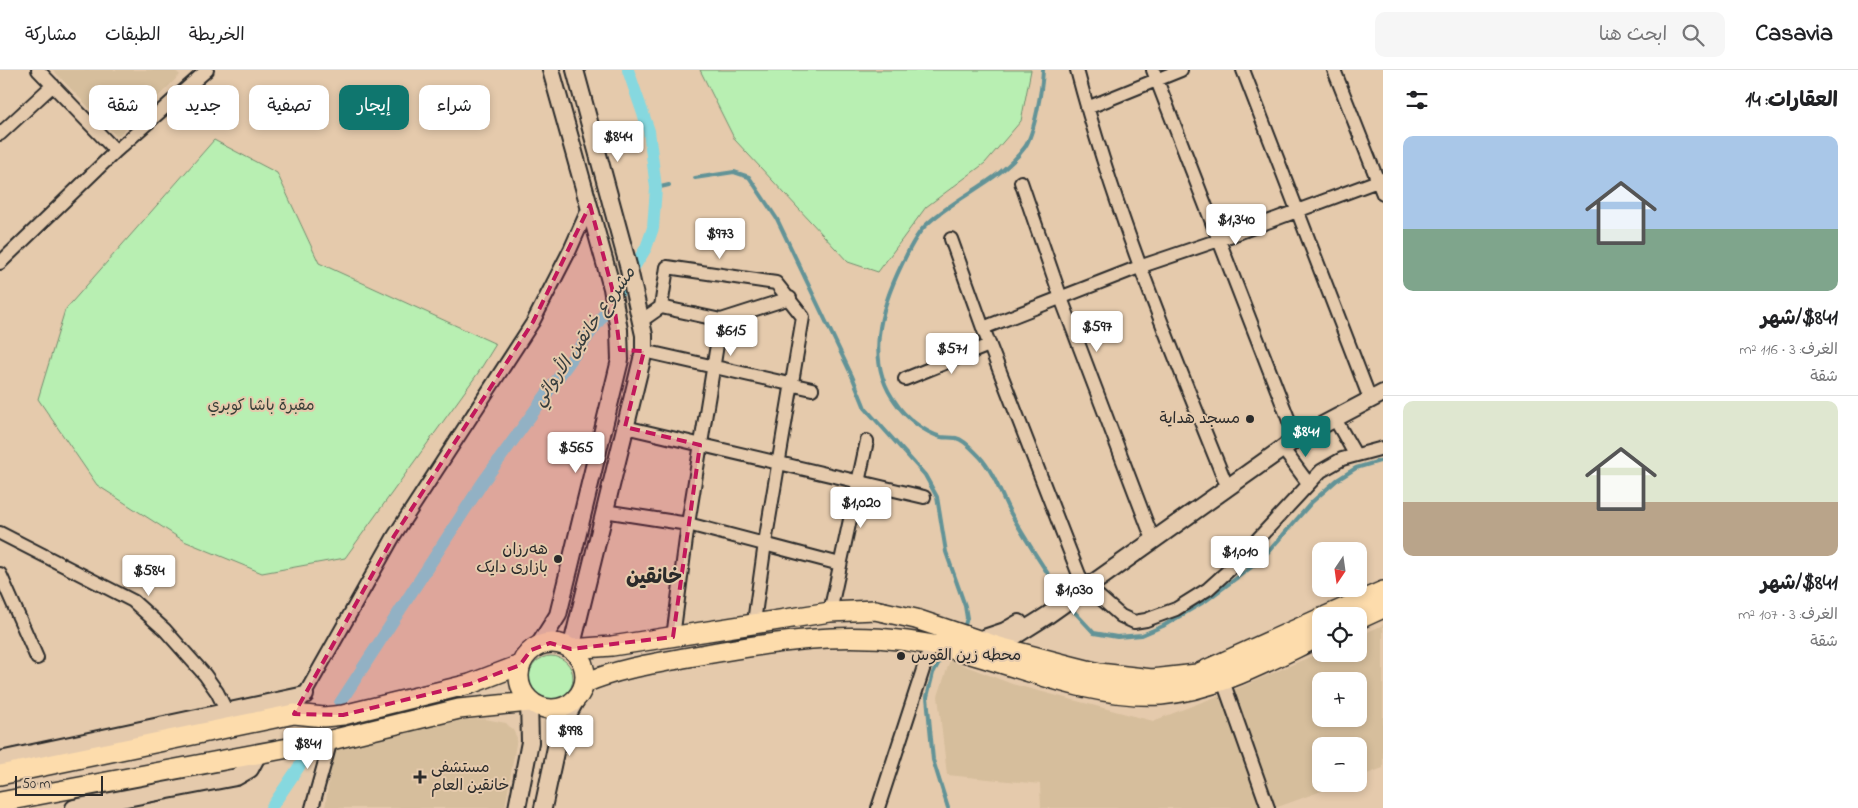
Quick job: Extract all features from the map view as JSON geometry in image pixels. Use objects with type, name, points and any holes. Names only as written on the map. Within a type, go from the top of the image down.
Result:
[{"type":"main road","points":[[517,808],[530,742],[529,702],[519,684],[520,665],[524,656],[539,645],[558,615],[620,360],[616,304],[551,70]]},
{"type":"main road","points":[[571,649],[644,351],[641,321],[628,265],[575,70]]},
{"type":"main road","points":[[620,350],[644,351]]},
{"type":"main road","points":[[999,647],[1082,585],[1283,448],[1335,419],[1379,391]]},
{"type":"main road","points":[[1082,585],[1150,532],[1293,431],[1379,391]]},
{"type":"main road","points":[[1347,607],[1383,591]]},
{"type":"main road","points":[[1367,615],[1383,608]]},
{"type":"main road","points":[[571,649],[612,646],[747,623],[855,610],[893,613],[968,644],[1079,685],[1126,693],[1161,695],[1224,681],[1312,640]]},
{"type":"main road","points":[[855,610],[857,636]]},
{"type":"main road","points":[[968,644],[1005,631],[1046,611]]},
{"type":"main road","points":[[0,802],[330,740],[459,708],[529,702],[549,710],[569,705],[581,690],[618,670],[745,647],[827,637],[881,637],[936,646],[968,644],[999,647],[1099,673],[1152,679],[1197,674],[1312,622]]},
{"type":"main road","points":[[745,647],[747,623]]},
{"type":"main road","points":[[539,645],[561,644],[571,649],[583,664],[581,690],[560,730],[543,808]]},
{"type":"main road","points":[[0,760],[230,720],[294,714],[324,717],[343,715],[470,684],[520,665]]},
{"type":"main road","points":[[0,775],[230,720],[305,695]]},
{"type":"main road","points":[[74,808],[236,777],[250,769],[258,754]]},
{"type":"street","points":[[38,70],[116,151]]},
{"type":"street","points":[[188,70],[197,80]]},
{"type":"street","points":[[0,263],[116,151],[207,70]]},
{"type":"street","points":[[1078,70],[1087,108],[1139,267],[1224,479]]},
{"type":"street","points":[[1087,108],[1155,74],[1181,70]]},
{"type":"street","points":[[1243,70],[1297,210],[1379,391]]},
{"type":"street","points":[[1334,70],[1380,180],[1383,194]]},
{"type":"street","points":[[1155,74],[1293,431]]},
{"type":"street","points":[[0,134],[53,85]]},
{"type":"street","points":[[983,328],[1139,267],[1219,240],[1380,180]]},
{"type":"street","points":[[1021,182],[1061,298],[1150,532]]},
{"type":"street","points":[[294,714],[394,536],[533,322],[570,250],[590,205]]},
{"type":"street","points":[[951,238],[989,345],[1082,585],[1121,616],[1134,622],[1146,620],[1176,609],[1208,589],[1229,570],[1308,483],[1330,464],[1355,454],[1383,448]]},
{"type":"street","points":[[641,321],[661,307],[667,267],[776,283],[790,298],[803,317],[765,543],[747,623]]},
{"type":"street","points":[[661,307],[720,320],[790,298]]},
{"type":"street","points":[[673,637],[688,524],[720,320]]},
{"type":"street","points":[[905,379],[989,345]]},
{"type":"street","points":[[644,351],[812,388]]},
{"type":"street","points":[[1335,419],[1355,454]]},
{"type":"street","points":[[624,427],[924,497]]},
{"type":"street","points":[[830,612],[868,441]]},
{"type":"street","points":[[1283,448],[1308,483]]},
{"type":"street","points":[[604,511],[688,524],[840,564]]},
{"type":"street","points":[[0,533],[132,601],[150,615],[186,653],[217,692],[230,720]]},
{"type":"street","points":[[0,574],[37,658]]},
{"type":"street","points":[[878,808],[882,789],[936,646]]},
{"type":"street","points":[[1224,681],[1268,808]]},
{"type":"street","points":[[312,808],[330,740]]},
{"type":"highlighted area","points":[[590,205],[612,288],[620,350],[644,351],[625,427],[700,445],[673,637],[571,649],[550,643],[531,650],[520,665],[470,684],[343,715],[294,714],[394,536],[533,322]]},
{"type":"shaded area","points":[[53,70],[175,70],[180,75],[170,85],[167,85],[167,88],[157,98],[157,85],[89,85],[89,108]]},
{"type":"shaded area","points":[[110,130],[124,130],[117,137]]},
{"type":"shaded area","points":[[1383,625],[1383,768],[1367,774],[1367,737],[1312,737],[1312,792],[1319,792],[1275,808],[1041,808],[1040,784],[947,775],[938,696],[950,660],[1012,684],[1153,721],[1241,687],[1312,656],[1312,662],[1367,662],[1367,632]]},
{"type":"shaded area","name":"مستشفى خانقين العام","points":[[485,719],[506,723],[513,730],[517,738],[505,808],[325,808],[334,745],[416,722]]},
{"type":"green space","points":[[700,70],[1031,70],[1021,121],[985,163],[926,207],[878,272],[848,262],[735,140]]},
{"type":"green space","name":"مقبرة باشا كوبري","points":[[214,140],[277,173],[319,263],[496,344],[478,373],[345,558],[262,573],[184,541],[97,485],[38,399],[65,310]]},
{"type":"green space","points":[[555,656],[567,662],[572,669],[572,687],[567,694],[560,699],[547,700],[539,697],[532,690],[529,674],[532,666],[539,659]]},
{"type":"waterway","name":"مشروع خانقين الأروائي","points":[[340,703],[483,482],[607,310],[646,248],[653,228],[656,188],[649,131],[628,70]]},
{"type":"waterway","points":[[1043,70],[1035,121],[1025,147],[1003,170],[949,206],[925,226],[915,239],[894,281],[882,316],[878,352],[880,370],[886,387],[904,414],[935,435],[963,441],[984,462],[1016,523],[1064,598]]},
{"type":"waterway","points":[[695,178],[734,172],[749,177],[777,219],[852,376],[865,408],[925,475],[937,497],[946,552],[965,606],[967,618],[964,628]]},
{"type":"waterway","points":[[656,188],[669,185]]},
{"type":"waterway","points":[[1069,606],[1094,633],[1117,637],[1142,635],[1163,626],[1207,600],[1261,560],[1312,502],[1337,480],[1356,468],[1383,460]]},
{"type":"waterway","points":[[944,653],[933,673],[927,697],[933,760],[948,808]]},
{"type":"waterway","name":"مشروع خانقين الأروائي","points":[[271,808],[305,758]]},
{"type":"place","name":"مسجد هداية","points":[[1250,419]]},
{"type":"place","name":"هەرزان بازاری دایک","points":[[558,559]]},
{"type":"place","name":"محطه زين القوس","points":[[901,656]]},
{"type":"place","name":"مستشفى خانقين العام","points":[[420,777]]},
{"type":"district","name":"خانقين","points":[[654,578]]}]
